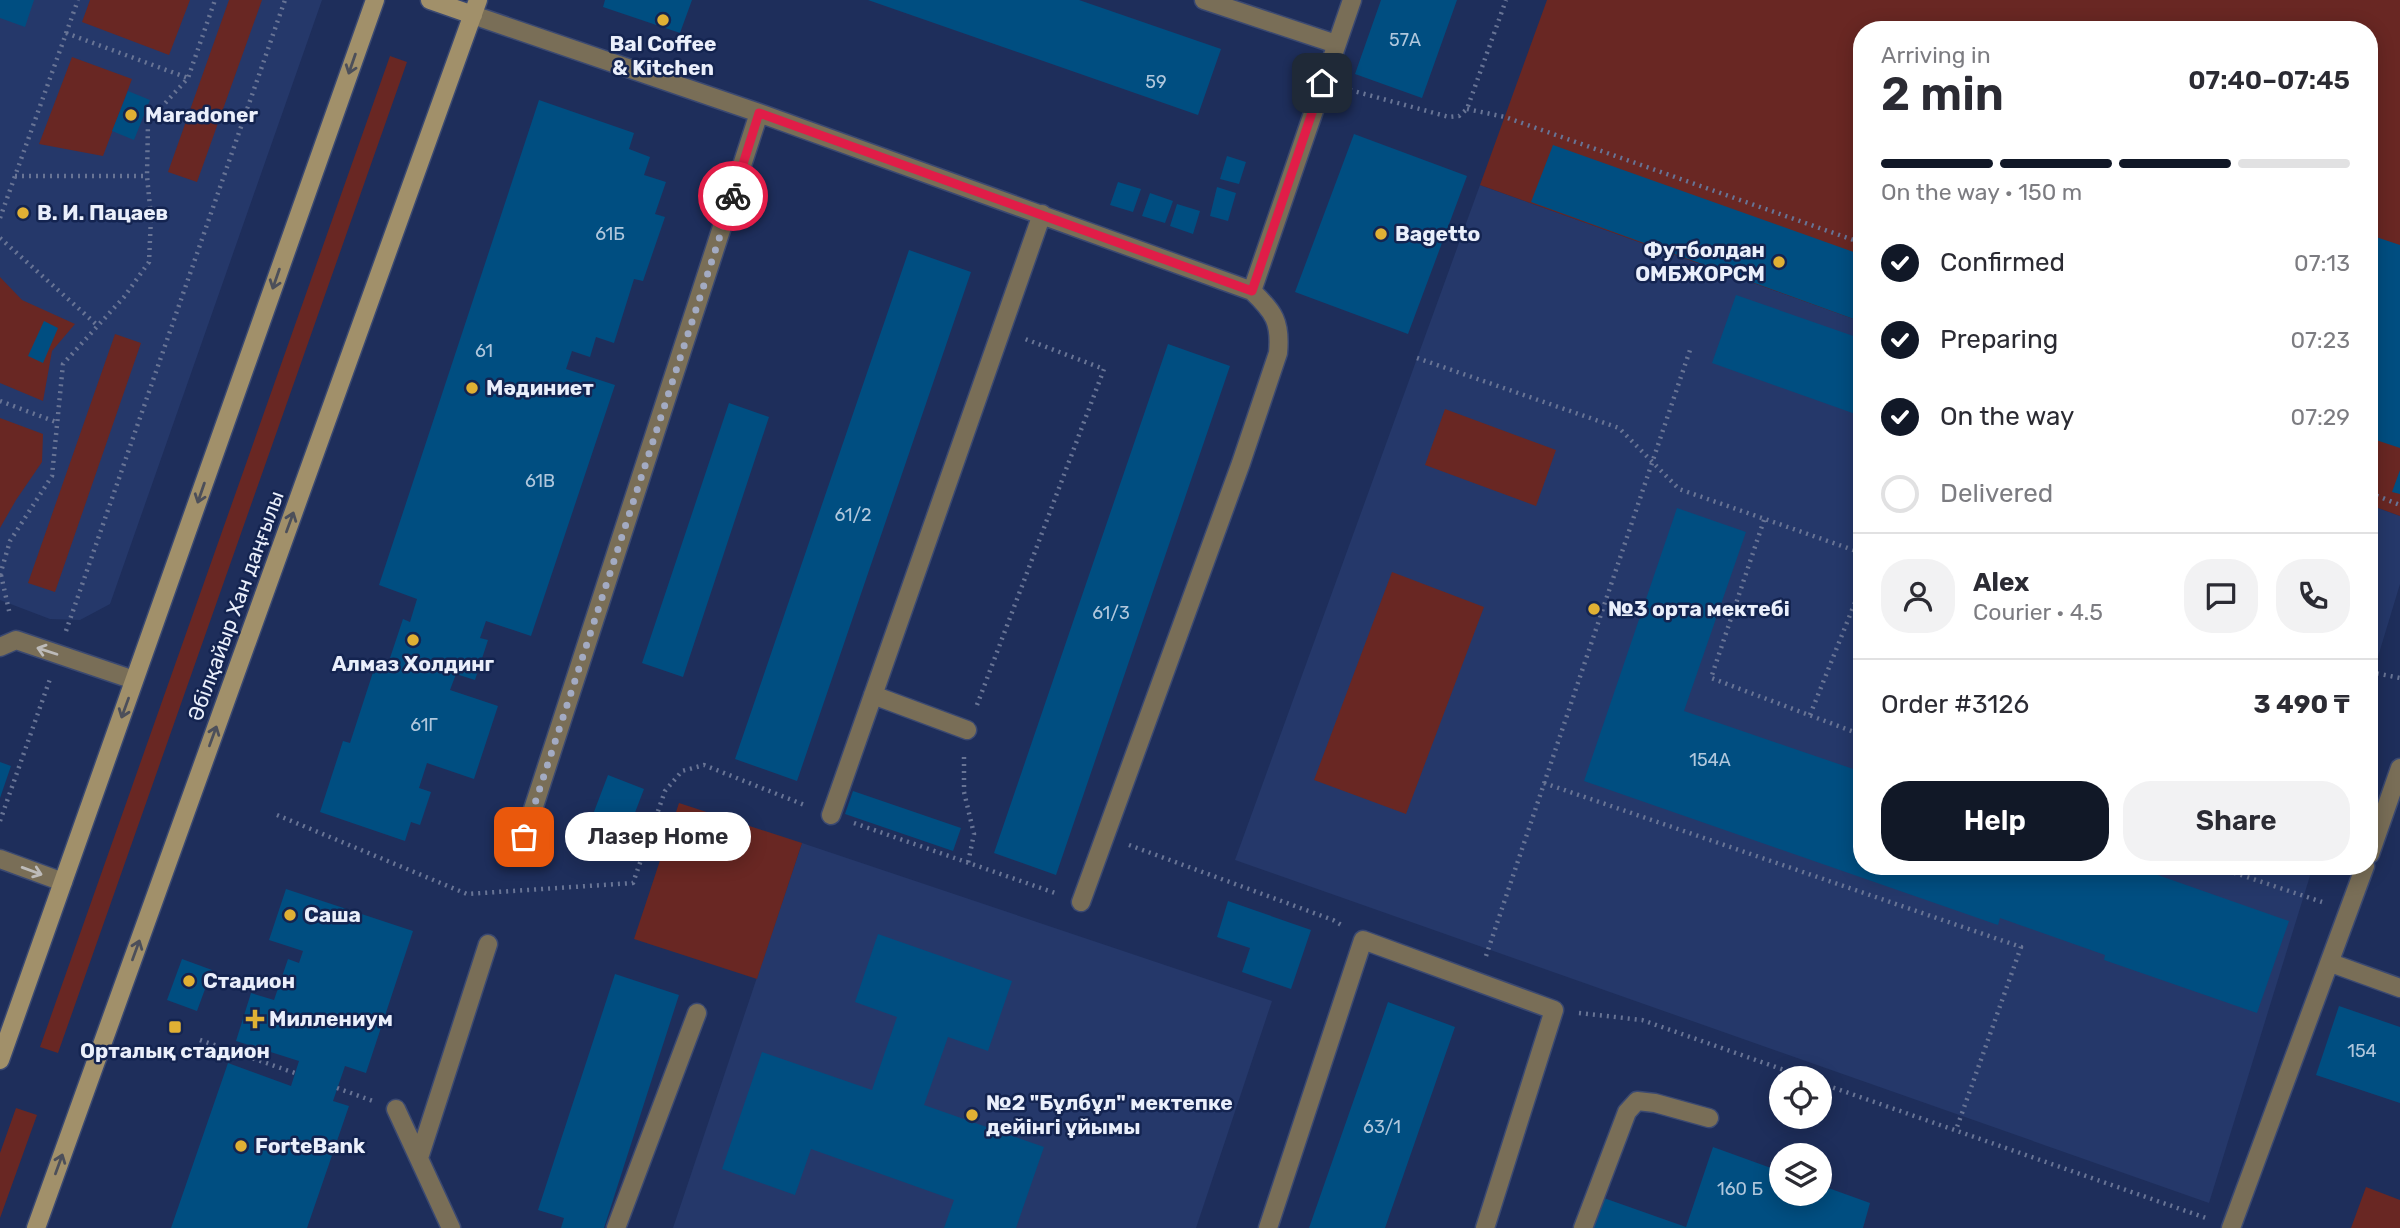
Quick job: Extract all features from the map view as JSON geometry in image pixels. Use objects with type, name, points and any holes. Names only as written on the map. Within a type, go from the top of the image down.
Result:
[{"type":"main road","points":[[0,1059],[375,0]]},
{"type":"main road","points":[[430,0],[475,7]]},
{"type":"main road","name":"Әбілқайыр Хан даңғылы","points":[[36,1228],[475,7]]},
{"type":"lane","points":[[1204,0],[1336,44]]},
{"type":"lane","points":[[1252,291],[1352,0]]},
{"type":"lane","points":[[475,7],[1252,291],[1275,317],[1280,335],[1278,353],[1241,463],[1081,902]]},
{"type":"lane","points":[[524,837],[759,113]]},
{"type":"lane","points":[[831,815],[1042,214]]},
{"type":"lane","points":[[0,647],[16,640],[134,680]]},
{"type":"lane","points":[[873,695],[967,730]]},
{"type":"lane","points":[[2378,831],[2400,768]]},
{"type":"lane","points":[[0,859],[63,882]]},
{"type":"lane","points":[[2232,1227],[2362,875]]},
{"type":"lane","points":[[1268,1228],[1363,940],[1554,1010],[1485,1228]]},
{"type":"lane","points":[[419,1158],[488,944]]},
{"type":"lane","points":[[2331,963],[2400,988]]},
{"type":"lane","points":[[616,1228],[697,1013]]},
{"type":"lane","points":[[1583,1228],[1627,1112],[1637,1101],[1655,1103],[1709,1118]]},
{"type":"lane","points":[[396,1109],[451,1228]]},
{"type":"path","points":[[0,218],[78,0]]},
{"type":"path","points":[[0,575],[10,541],[52,476],[63,363],[124,297],[149,262],[151,217],[147,176],[148,122],[188,78],[215,0]]},
{"type":"path","points":[[0,821],[285,0]]},
{"type":"path","points":[[1322,83],[1450,117],[1459,116],[1467,110],[1506,0]]},
{"type":"path","points":[[66,33],[188,78]]},
{"type":"path","points":[[1467,110],[1505,117],[1853,240]]},
{"type":"path","points":[[15,176],[147,176]]},
{"type":"path","points":[[0,238],[97,325]]},
{"type":"path","points":[[968,863],[974,834],[964,792],[967,730],[1104,369],[1001,330]]},
{"type":"path","points":[[1477,982],[1690,350]]},
{"type":"path","points":[[1417,358],[1619,428],[1679,489],[1853,550]]},
{"type":"path","points":[[0,401],[56,422]]},
{"type":"path","points":[[2378,495],[2400,505]]},
{"type":"path","points":[[1765,520],[1711,678],[1853,731]]},
{"type":"path","points":[[1810,715],[1853,607]]},
{"type":"path","points":[[2378,674],[2400,678]]},
{"type":"path","points":[[277,816],[467,894],[634,883],[664,791],[682,771],[704,765],[831,815],[1081,902]]},
{"type":"path","points":[[1544,783],[2021,947],[1956,1130]]},
{"type":"path","points":[[1105,836],[1333,920],[1363,940]]},
{"type":"path","points":[[2242,875],[2304,897],[2350,909]]},
{"type":"path","points":[[1554,1010],[1642,1020],[1773,1066]]},
{"type":"path","points":[[200,1040],[295,1073]]},
{"type":"path","points":[[1832,1087],[2232,1227]]},
{"type":"path","points":[[337,1088],[396,1109]]},
{"type":"shaded area","points":[[0,0],[322,0],[110,604],[80,620],[50,619],[0,600]]},
{"type":"shaded area","points":[[90,0],[190,0],[169,55],[82,22]]},
{"type":"shaded area","points":[[229,0],[262,0],[197,182],[168,172]]},
{"type":"shaded area","name":"Футболдан ОМБЖОРСМ","points":[[1547,0],[2400,0],[2400,516],[2378,508],[2378,21],[1853,21],[1853,319],[1480,185]]},
{"type":"shaded area","points":[[390,56],[407,62],[58,1053],[40,1047]]},
{"type":"shaded area","points":[[72,57],[132,79],[103,156],[39,144]]},
{"type":"shaded area","name":"№3 орта мектебі","points":[[1480,185],[1853,319],[1853,875],[2310,875],[2209,1203],[1832,1070],[1832,1066],[1820,1066],[1235,860]]},
{"type":"shaded area","points":[[0,277],[22,300],[75,324],[52,351],[43,401],[0,383]]},
{"type":"shaded area","points":[[115,334],[141,343],[55,592],[28,583]]},
{"type":"shaded area","points":[[1445,409],[1556,450],[1536,506],[1425,465]]},
{"type":"shaded area","points":[[0,418],[43,434],[42,462],[0,528]]},
{"type":"shaded area","points":[[2378,508],[2400,516],[2400,584],[2378,657]]},
{"type":"shaded area","points":[[1392,572],[1484,607],[1406,814],[1314,780]]},
{"type":"shaded area","points":[[679,803],[802,843],[757,979],[634,939]]},
{"type":"shaded area","name":"№2 \"Бұлбұл\" мектепке дейінгі ұйымы","points":[[802,843],[1272,1001],[1196,1228],[673,1228]]},
{"type":"shaded area","points":[[16,1108],[37,1115],[0,1218],[0,1153]]},
{"type":"shaded area","points":[[2366,1187],[2400,1200],[2400,1228],[2351,1228]]},
{"type":"building","points":[[0,0],[34,0],[25,27],[0,18]]},
{"type":"building","name":"Bal Coffee & Kitchen","points":[[605,0],[692,0],[680,33],[603,7]]},
{"type":"building","points":[[868,0],[1079,0],[1221,49],[1198,115]]},
{"type":"building","points":[[1381,0],[1457,0],[1422,98],[1355,74]]},
{"type":"building","name":"Maradoner","points":[[128,91],[150,100],[134,140],[112,131]]},
{"type":"building","points":[[539,100],[634,133],[629,149],[650,157],[644,175],[666,182],[655,214],[665,217],[643,281],[634,279],[614,343],[596,337],[590,357],[572,351],[566,369],[615,385],[531,636],[486,621],[480,638],[488,640],[475,680],[456,674],[450,690],[498,706],[474,779],[427,763],[419,788],[431,792],[420,825],[411,822],[405,841],[320,812],[343,741],[350,743],[376,663],[387,667],[403,619],[410,622],[417,599],[379,585]]},
{"type":"building","name":"Bagetto","points":[[1354,134],[1467,176],[1408,334],[1295,292]]},
{"type":"building","points":[[1553,145],[1853,252],[1853,319],[1531,202]]},
{"type":"building","points":[[1227,156],[1246,162],[1239,184],[1220,179]]},
{"type":"building","points":[[1118,182],[1141,189],[1133,212],[1110,205]]},
{"type":"building","points":[[1217,187],[1236,193],[1228,221],[1210,216]]},
{"type":"building","points":[[1150,193],[1173,201],[1165,223],[1142,216]]},
{"type":"building","points":[[1177,204],[1200,211],[1193,234],[1170,226]]},
{"type":"building","points":[[2378,238],[2400,245],[2400,448],[2378,441]]},
{"type":"building","points":[[909,250],[971,272],[797,781],[735,759]]},
{"type":"building","points":[[1736,295],[1853,336],[1853,413],[1712,363]]},
{"type":"building","points":[[44,321],[58,328],[43,363],[28,356]]},
{"type":"building","points":[[1168,344],[1230,366],[1056,875],[994,853]]},
{"type":"building","points":[[729,403],[769,417],[683,677],[642,663]]},
{"type":"building","points":[[2400,470],[2400,494],[2392,492]]},
{"type":"building","points":[[1677,508],[1746,532],[1684,711],[1853,769],[1853,875],[1584,781]]},
{"type":"building","points":[[0,762],[11,766],[0,798]]},
{"type":"building","points":[[608,775],[644,789],[620,852],[584,838]]},
{"type":"building","points":[[853,791],[961,828],[953,851],[845,814]]},
{"type":"building","points":[[1854,875],[2158,875],[2289,921],[2257,1013],[2104,960],[2105,955],[2000,918],[1998,925]]},
{"type":"building","points":[[286,889],[413,931],[366,1073],[345,1066],[333,1101],[349,1106],[307,1228],[171,1228],[228,1063],[291,1086],[299,1061],[236,1041],[251,993],[274,1000],[288,959],[299,963],[303,951],[269,940]]},
{"type":"building","points":[[1228,901],[1311,930],[1291,989],[1242,972],[1250,948],[1217,937]]},
{"type":"building","points":[[878,934],[1012,981],[988,1051],[948,1037],[924,1105],[1044,1147],[1016,1228],[944,1228],[954,1200],[811,1149],[795,1195],[722,1169],[762,1052],[872,1090],[897,1017],[855,1002]]},
{"type":"building","points":[[182,959],[212,970],[197,1011],[167,1000]]},
{"type":"building","points":[[615,974],[679,995],[604,1228],[561,1228],[564,1218],[538,1210]]},
{"type":"building","points":[[1388,1002],[1455,1027],[1385,1228],[1309,1228]]},
{"type":"building","points":[[2339,1006],[2400,1027],[2400,1103],[2316,1075]]},
{"type":"building","points":[[1713,1147],[1769,1167],[1769,1206],[1832,1206],[1832,1189],[1870,1203],[1863,1228],[1590,1228],[1601,1197],[1686,1227]]},
{"type":"way so far","points":[[524,837],[733,196]]},
{"type":"place","name":"Bal Coffee & Kitchen","points":[[663,20]]},
{"type":"place","name":"Maradoner","points":[[131,115]]},
{"type":"place","name":"В. И. Пацаев","points":[[23,213]]},
{"type":"place","name":"Bagetto","points":[[1381,234]]},
{"type":"place","name":"Футболдан ОМБЖОРСМ","points":[[1779,262]]},
{"type":"place","name":"Мәдиниет","points":[[472,388]]},
{"type":"place","name":"№3 орта мектебі","points":[[1594,609]]},
{"type":"place","name":"Алмаз Холдинг","points":[[413,640]]},
{"type":"place","name":"Лазер Home","points":[[524,837]]},
{"type":"place","name":"Саша","points":[[290,915]]},
{"type":"place","name":"Стадион","points":[[189,981]]},
{"type":"place","name":"Миллениум","points":[[255,1019]]},
{"type":"place","name":"Орталық стадион","points":[[175,1027]]},
{"type":"place","name":"№2 \"Бұлбұл\" мектепке дейінгі ұйымы","points":[[972,1115]]},
{"type":"place","name":"ForteBank","points":[[241,1146]]},
{"type":"route","points":[[733,196],[759,113],[1252,291],[1322,83]]}]
